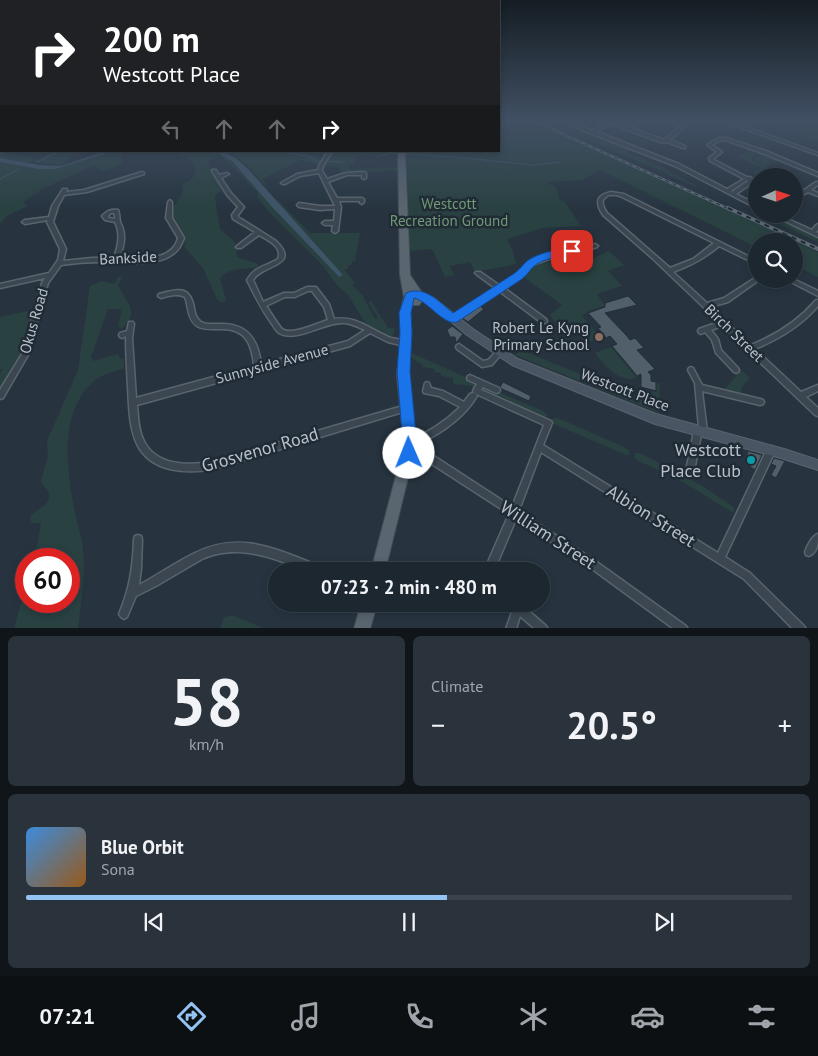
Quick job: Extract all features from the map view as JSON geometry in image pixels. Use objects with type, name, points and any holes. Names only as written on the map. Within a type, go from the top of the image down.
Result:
[{"type":"main road","points":[[380,562],[410,445],[403,376],[405,310],[415,298],[405,275],[402,153]]},
{"type":"main road","name":"Westcott Place","points":[[415,298],[438,307],[499,353],[521,365],[648,416],[818,465]]},
{"type":"main road","points":[[362,628],[367,612]]},
{"type":"street","points":[[638,150],[672,163],[748,202]]},
{"type":"street","points":[[718,150],[720,152],[711,161],[748,178]]},
{"type":"street","points":[[759,150],[802,168]]},
{"type":"street","points":[[329,152],[320,171],[338,207],[335,231]]},
{"type":"street","points":[[803,169],[818,175]]},
{"type":"street","points":[[281,177],[285,182],[302,174],[320,171]]},
{"type":"street","points":[[60,262],[63,249],[52,229],[51,218],[63,192],[85,191],[138,173]]},
{"type":"street","points":[[227,174],[216,174],[224,192],[241,207],[235,214],[235,218],[276,243],[283,253],[277,263],[256,271],[250,278],[251,285],[277,328],[284,333],[296,333],[332,322],[349,321],[390,340],[405,343]]},
{"type":"street","points":[[325,181],[346,174],[366,175]]},
{"type":"street","points":[[729,192],[748,182]]},
{"type":"street","points":[[803,193],[818,182]]},
{"type":"street","points":[[808,190],[818,195]]},
{"type":"street","name":"Birch Street","points":[[718,243],[617,193],[607,194],[601,200],[604,212],[818,413]]},
{"type":"street","points":[[336,200],[362,199],[362,202]]},
{"type":"street","points":[[309,200],[302,205],[320,208],[338,207]]},
{"type":"street","name":"Bankside","points":[[60,262],[158,259],[168,255],[178,247],[181,238],[169,218],[171,204]]},
{"type":"street","points":[[25,222],[32,219],[51,218]]},
{"type":"street","points":[[116,221],[120,225],[122,238],[116,260]]},
{"type":"street","points":[[325,223],[336,223]]},
{"type":"street","points":[[792,223],[816,234],[818,226]]},
{"type":"street","points":[[239,247],[258,233]]},
{"type":"street","points":[[668,271],[690,264],[707,254],[718,243],[748,258]]},
{"type":"street","points":[[453,319],[524,272],[531,263],[561,251],[590,252],[595,246]]},
{"type":"street","name":"Okus Road","points":[[0,396],[25,355],[45,283],[60,262]]},
{"type":"street","points":[[478,273],[544,321]]},
{"type":"street","points":[[0,286],[50,275]]},
{"type":"street","points":[[706,306],[726,300],[748,285]]},
{"type":"street","points":[[803,286],[818,294]]},
{"type":"street","points":[[262,305],[284,295],[295,295],[308,289],[314,289],[327,306],[332,322]]},
{"type":"street","points":[[161,296],[174,292],[184,293],[189,299],[194,318],[200,324],[231,326],[241,331],[255,346],[258,368]]},
{"type":"street","points":[[750,348],[771,340],[812,309],[818,302]]},
{"type":"street","points":[[724,323],[704,330],[715,339],[718,351],[727,366],[736,370]]},
{"type":"street","name":"Grosvenor Road","points":[[131,324],[126,334],[137,434],[146,451],[166,464],[191,469],[216,465],[406,408]]},
{"type":"street","name":"Sunnyside Avenue","points":[[134,402],[350,343],[370,330]]},
{"type":"street","points":[[459,347],[463,355],[484,364],[490,363],[499,353]]},
{"type":"street","points":[[690,471],[700,431],[697,379],[691,370]]},
{"type":"street","points":[[470,378],[496,390]]},
{"type":"street","points":[[481,384],[476,391],[548,423],[518,502]]},
{"type":"street","points":[[427,385],[427,391],[440,393],[465,406]]},
{"type":"street","points":[[698,387],[756,401],[750,391]]},
{"type":"street","points":[[800,396],[818,388]]},
{"type":"street","points":[[410,445],[433,433],[465,406],[473,396]]},
{"type":"street","name":"William Street","points":[[410,445],[591,563],[683,628]]},
{"type":"street","name":"Albion Street","points":[[539,447],[747,576],[801,628]]},
{"type":"street","points":[[720,559],[744,512],[771,450]]},
{"type":"street","points":[[493,562],[514,513]]},
{"type":"street","points":[[809,552],[818,538]]},
{"type":"street","points":[[124,614],[137,590],[138,539]]},
{"type":"street","points":[[137,590],[209,551],[232,547],[259,550],[294,562]]},
{"type":"street","points":[[511,628],[514,612]]},
{"type":"street","points":[[524,612],[543,628]]},
{"type":"green space","name":"Westcott Recreation Ground","points":[[597,150],[748,219],[748,223],[756,223],[778,233],[748,233],[748,243],[600,170],[582,180],[548,182],[557,189],[559,199],[565,202],[581,226],[543,228],[507,239],[516,264],[475,272],[470,262],[450,266],[454,275],[445,277],[432,249],[409,251],[405,152]]},
{"type":"green space","points":[[613,150],[630,150],[628,152],[660,166],[696,187]]},
{"type":"green space","points":[[749,150],[756,155],[752,157],[753,161],[763,165],[754,158],[763,156],[752,150],[765,153],[778,160],[775,163],[769,158],[773,164],[765,165],[769,166],[761,168],[738,157]]},
{"type":"green space","points":[[0,152],[14,152],[13,154],[36,158],[28,163],[0,158]]},
{"type":"green space","points":[[52,152],[78,152],[62,165],[33,162]]},
{"type":"green space","points":[[111,152],[122,152],[120,157],[123,161],[117,167],[102,171],[95,165],[44,188],[23,202],[26,207],[7,216],[0,224],[0,162],[39,169],[57,169]]},
{"type":"green space","points":[[178,152],[218,152],[233,163],[282,218],[339,277],[317,246],[277,202],[279,201],[310,233],[360,233],[355,261],[348,265],[348,269],[344,269],[355,283],[352,284],[362,295],[375,319],[378,318],[368,302],[371,301],[388,328],[395,328],[392,339],[366,324],[348,295],[337,285],[323,266],[268,211],[257,197],[258,193],[232,166],[219,156],[207,162],[222,191],[216,194],[215,198],[220,229],[235,242],[237,257],[258,264],[257,267],[232,270],[224,274],[220,278],[226,300],[222,303],[217,299],[203,268],[185,248],[184,237],[171,217],[171,211],[182,194],[183,184],[189,181],[195,173],[194,164],[186,158],[179,156]]},
{"type":"green space","points":[[230,152],[300,152],[323,158],[318,165],[301,160],[262,179],[269,190],[250,168]]},
{"type":"green space","points":[[332,152],[383,152],[384,154],[376,156],[374,153],[355,157],[355,164],[349,165],[349,169],[401,167],[400,171],[341,173],[339,167],[324,166]]},
{"type":"green space","points":[[778,223],[788,223],[818,237],[818,242],[803,235],[803,233]]},
{"type":"green space","points":[[803,245],[818,252],[818,277],[803,270]]},
{"type":"green space","points":[[609,251],[624,265],[608,271],[622,286],[597,294],[605,306],[588,311],[582,316],[601,338],[587,342],[580,333],[565,337],[550,315],[562,305],[522,276],[538,263],[592,259]]},
{"type":"green space","points":[[122,276],[118,286],[130,308],[130,318],[121,329],[118,326],[122,309],[108,309],[91,357],[93,361],[118,354],[120,359],[124,358],[124,368],[104,375],[93,382],[82,395],[74,410],[70,426],[68,461],[84,560],[80,612],[80,548],[37,548],[41,523],[31,523],[30,517],[48,502],[49,494],[41,480],[48,457],[47,441],[78,370],[90,286],[101,281],[115,284],[118,277]]},
{"type":"green space","points":[[33,310],[19,358],[0,389],[0,374],[3,369],[0,369],[0,317]]},
{"type":"green space","points":[[611,347],[637,378],[630,379],[618,376],[595,353]]},
{"type":"green space","points":[[521,350],[638,398],[645,390],[656,392],[656,383],[660,383],[659,413],[515,355]]},
{"type":"green space","points":[[412,353],[472,380],[477,385],[474,391],[472,386],[453,384],[453,378],[441,376],[441,373],[434,372],[435,369],[423,367],[423,365],[410,357]]},
{"type":"green space","points":[[741,370],[750,378],[742,387],[740,394],[724,390]]},
{"type":"green space","points":[[484,386],[543,411],[547,414],[547,419],[481,392],[481,388]]},
{"type":"green space","points":[[553,418],[558,418],[624,447],[630,451],[629,455],[554,424]]},
{"type":"green space","points":[[635,453],[640,453],[701,485],[735,508],[733,513],[685,483],[637,460],[634,457]]},
{"type":"green space","points":[[18,613],[80,613],[78,628],[14,628]]},
{"type":"green space","points":[[234,616],[263,628],[220,628],[224,617]]},
{"type":"water","points":[[103,152],[111,152],[56,169],[39,169],[0,162],[0,158],[39,165],[61,166]]},
{"type":"water","points":[[216,152],[229,154],[249,170],[343,275],[339,277],[272,207],[233,162]]},
{"type":"building","name":"Robert Le Kyng Primary School","points":[[628,296],[637,305],[605,313],[630,340],[635,338],[644,348],[637,350],[655,369],[648,372],[651,375],[651,381],[656,382],[656,391],[641,387],[641,374],[637,376],[612,346],[617,344],[610,336],[606,338],[598,328],[601,327],[588,313],[605,307],[605,303]]},
{"type":"building","points":[[480,306],[484,309],[468,322],[462,318]]},
{"type":"building","points":[[452,326],[463,334],[456,343],[455,337],[450,337],[447,330]]},
{"type":"building","points":[[503,382],[531,396],[529,401],[502,389],[500,387]]},
{"type":"building","name":"Westcott Place Club","points":[[748,451],[762,455],[755,470],[745,463]]},
{"type":"building","points":[[774,458],[785,461],[776,478],[771,475],[776,466],[771,464]]},
{"type":"waterway","points":[[38,162],[58,152]]},
{"type":"waterway","points":[[284,152],[310,157],[317,161],[345,162]]},
{"type":"waterway","points":[[377,157],[391,153],[399,154]]},
{"type":"waterway","points":[[404,154],[533,165],[561,162]]},
{"type":"waterway","points":[[0,179],[19,169]]},
{"type":"railway","points":[[599,150],[731,210]]},
{"type":"railway","points":[[728,208],[818,249]]},
{"type":"place","name":"Robert Le Kyng Primary School","points":[[599,337]]},
{"type":"place","name":"Westcott Place Club","points":[[751,460]]},
{"type":"route","points":[[409,453],[409,428],[403,371],[406,333],[405,313],[410,296],[415,293],[431,300],[453,319],[518,276],[530,264],[559,252],[572,251]]}]
